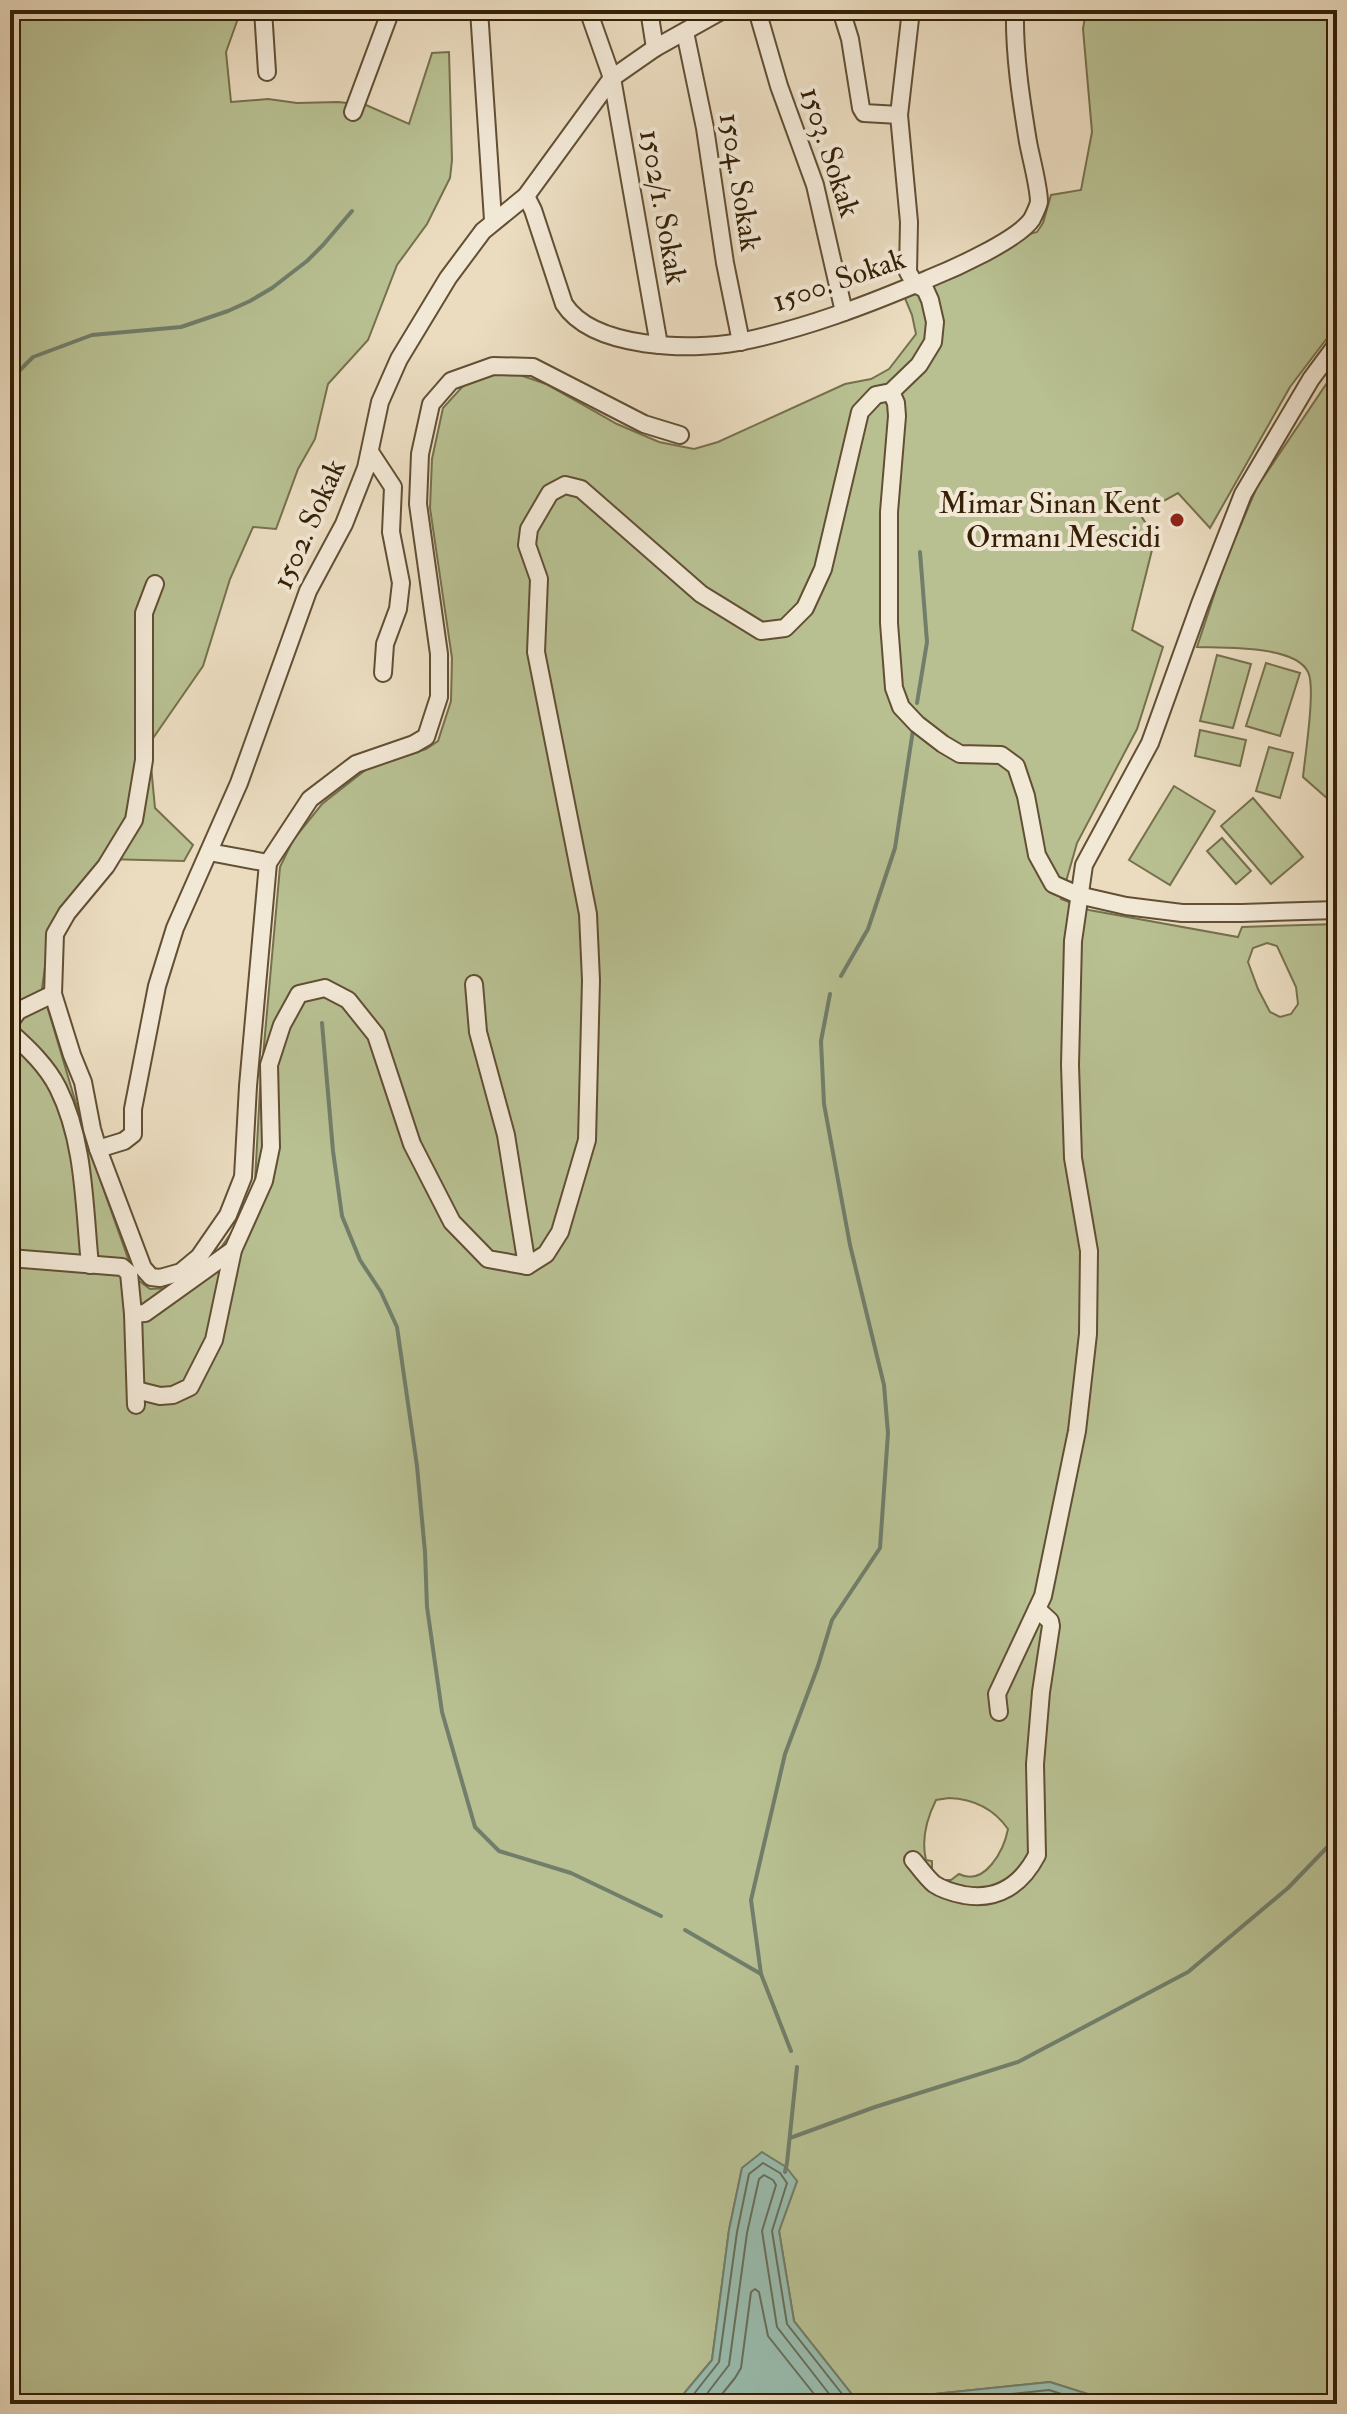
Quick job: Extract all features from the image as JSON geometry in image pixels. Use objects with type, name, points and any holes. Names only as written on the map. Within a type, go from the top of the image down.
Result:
[{"type":"street","points":[[263,10],[267,72]]},
{"type":"street","points":[[353,112],[391,10]]},
{"type":"street","points":[[479,10],[493,220]]},
{"type":"street","name":"1502/1. Sokak","points":[[588,10],[612,78],[659,345]]},
{"type":"street","points":[[649,10],[655,48]]},
{"type":"street","name":"1502. Sokak","points":[[98,1149],[124,1141],[133,1134],[133,1109],[157,986],[175,928],[239,783],[308,591],[344,524],[370,452],[380,402],[399,359],[448,278],[493,220],[526,196],[612,78],[655,48],[685,32],[702,15],[723,10]]},
{"type":"street","name":"1503. Sokak","points":[[757,10],[779,86],[815,185],[844,312]]},
{"type":"street","points":[[841,10],[850,39],[861,108],[864,113],[899,115]]},
{"type":"street","points":[[10,1258],[122,1267],[129,1273],[136,1397],[173,1395],[190,1387],[214,1340],[233,1250],[264,1181],[271,1147],[269,1065],[282,1025],[299,994],[325,988],[348,1000],[376,1035],[412,1144],[452,1222],[488,1259],[527,1266],[546,1254],[560,1232],[587,1140],[591,980],[588,914],[536,652],[540,591],[527,545],[529,529],[550,493],[565,485],[581,489],[701,594],[761,631],[785,628],[805,608],[823,569],[860,412],[876,395],[891,392],[919,365],[933,342],[935,322],[930,300],[925,289],[915,284],[908,272],[909,222],[899,115],[911,10]]},
{"type":"street","name":"1500. Sokak","points":[[526,196],[570,314],[612,338],[659,345],[722,345],[844,312],[966,263],[1031,221],[1039,203],[1014,34],[1015,10]]},
{"type":"street","name":"1504. Sokak","points":[[685,32],[705,128],[725,263],[741,342]]},
{"type":"street","points":[[999,1712],[997,1694],[1043,1596],[1053,1554],[1077,1431],[1088,1334],[1089,1251],[1073,1158],[1071,1078],[1073,941],[1084,865],[1150,743],[1243,494],[1311,379],[1337,344]]},
{"type":"street","points":[[155,584],[144,613],[144,760],[134,820],[106,866],[67,913],[55,934],[53,994],[83,1082],[98,1149],[143,1268],[151,1277],[160,1278],[181,1272],[199,1257],[228,1215],[243,1177],[268,863],[310,799],[356,764],[426,737],[439,697],[439,654],[418,504],[420,454],[431,404],[451,381],[493,366],[533,367],[644,424],[680,435]]},
{"type":"street","points":[[891,392],[897,416],[889,512],[889,623],[893,679],[898,698],[901,707],[917,724],[960,754],[1001,755],[1016,766],[1026,796],[1037,855],[1053,884],[1078,895],[1126,906],[1182,913],[1337,910]]},
{"type":"street","points":[[370,452],[393,487],[418,504]]},
{"type":"street","points":[[383,673],[385,644],[398,609],[401,583],[391,532],[393,487]]},
{"type":"street","points":[[209,852],[268,863]]},
{"type":"street","points":[[474,984],[478,1032],[506,1135],[527,1266]]},
{"type":"street","points":[[10,1022],[18,1011],[53,994]]},
{"type":"street","points":[[10,1032],[32,1051],[58,1088],[78,1145],[90,1265]]},
{"type":"street","points":[[133,1314],[145,1313],[233,1250]]},
{"type":"street","points":[[913,1860],[937,1886],[973,1897],[1005,1891],[1031,1867],[1037,1855],[1035,1764],[1051,1626],[1050,1621],[1037,1609]]},
{"type":"shaded area","points":[[10,10],[241,10],[226,52],[231,102],[268,99],[366,105],[409,124],[432,53],[449,52],[450,178],[427,224],[397,265],[368,340],[328,384],[315,439],[298,469],[276,529],[253,527],[230,579],[203,666],[149,744],[155,808],[193,845],[184,861],[104,859],[50,930],[42,989],[91,1154],[135,1278],[150,1289],[168,1288],[211,1262],[240,1220],[255,1181],[280,867],[293,840],[322,804],[368,768],[426,749],[438,741],[451,701],[452,658],[430,508],[432,459],[443,408],[463,386],[505,370],[546,384],[617,424],[659,442],[694,449],[718,442],[845,384],[871,379],[889,369],[916,334],[904,296],[1023,236],[1037,232],[1043,223],[1051,195],[1081,190],[1092,132],[1083,29],[1086,10],[1337,10],[1337,325],[1290,387],[1210,528],[1178,493],[1140,514],[1155,538],[1132,630],[1163,647],[1137,729],[1077,843],[1061,899],[1089,910],[1238,937],[1242,927],[1337,924],[1337,2404],[1119,2404],[1050,2382],[858,2402],[794,2321],[779,2231],[797,2181],[762,2153],[742,2168],[729,2230],[712,2360],[672,2404],[10,2404]],"holes":[[[1267,943],[1277,946],[1296,987],[1298,1004],[1291,1014],[1280,1017],[1270,1012],[1248,962],[1253,948]],[[949,1798],[982,1806],[1008,1829],[998,1856],[985,1871],[968,1877],[959,1874],[951,1880],[941,1880],[932,1870],[932,1861],[926,1860],[925,1837],[936,1800]]]},
{"type":"shaded area","points":[[1337,368],[1337,807],[1303,777],[1311,692],[1308,672],[1301,663],[1274,652],[1197,647],[1225,562],[1257,487]]},
{"type":"shaded area","points":[[1217,655],[1251,664],[1233,728],[1200,721]]},
{"type":"shaded area","points":[[1266,663],[1300,673],[1280,736],[1246,726]]},
{"type":"shaded area","points":[[1200,730],[1246,740],[1240,766],[1195,756]]},
{"type":"shaded area","points":[[1269,747],[1293,753],[1280,798],[1256,791]]},
{"type":"shaded area","points":[[1174,786],[1215,811],[1170,885],[1129,860]]},
{"type":"shaded area","points":[[1253,798],[1303,857],[1271,884],[1221,826]]},
{"type":"shaded area","points":[[1222,838],[1251,871],[1236,884],[1207,851]]},
{"type":"water","points":[[762,2152],[786,2167],[797,2181],[779,2231],[794,2321],[858,2402],[1050,2382],[1119,2404],[672,2404],[712,2360],[729,2230],[742,2168]]},
{"type":"waterway","points":[[10,380],[33,357],[92,335],[181,327],[250,301],[307,261],[352,211]]},
{"type":"waterway","points":[[917,703],[927,642],[920,552]]},
{"type":"waterway","points":[[841,976],[868,929],[895,848],[913,730]]},
{"type":"waterway","points":[[791,2051],[761,1974],[751,1900],[785,1754],[832,1620],[880,1548],[888,1433],[884,1385],[850,1245],[824,1104],[821,1041],[830,994]]},
{"type":"waterway","points":[[322,1023],[342,1216],[360,1260],[381,1292],[397,1327],[417,1466],[427,1607],[442,1712],[475,1827],[499,1851],[571,1873],[661,1916]]},
{"type":"waterway","points":[[790,2138],[875,2107],[1018,2062],[1188,1972],[1288,1888],[1337,1837]]},
{"type":"waterway","points":[[685,1930],[761,1974]]},
{"type":"waterway","points":[[785,2172],[797,2067]]},
{"type":"place","name":"Mimar Sinan Kent Ormanı Mescidi","points":[[1177,520]]}]
